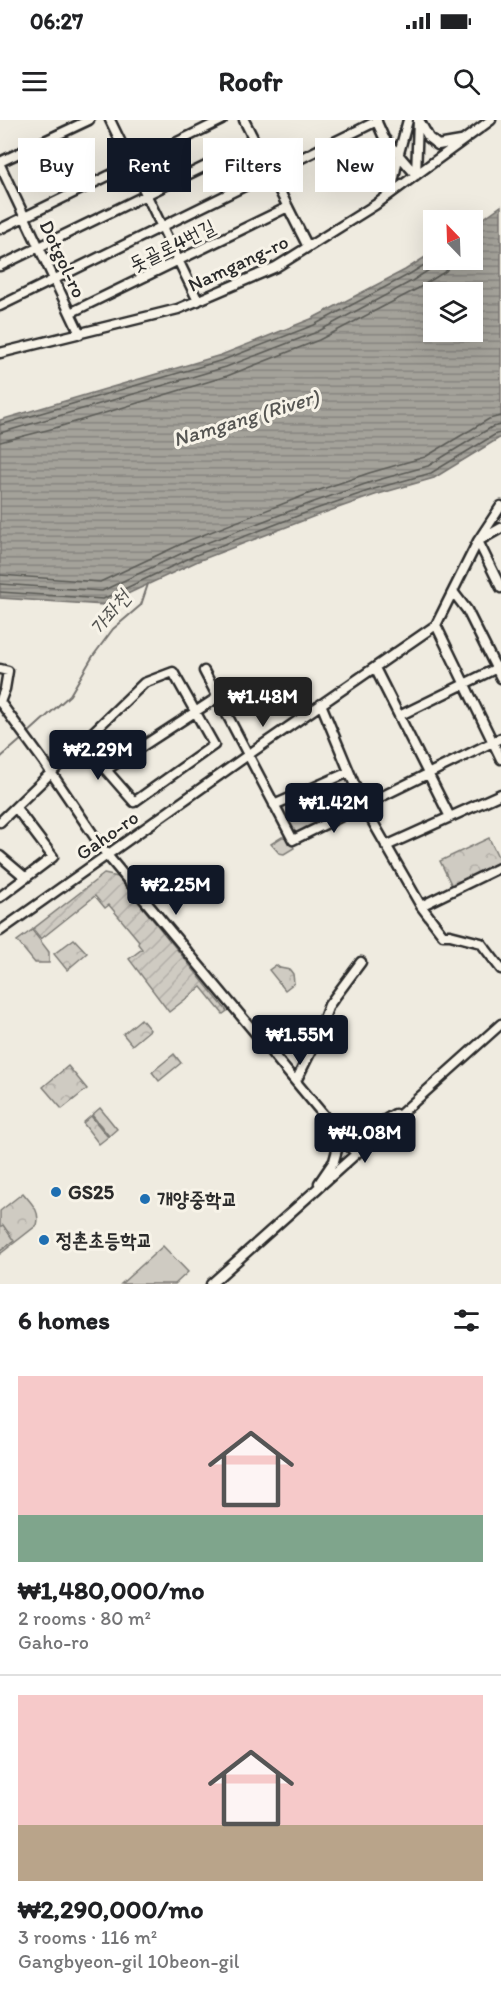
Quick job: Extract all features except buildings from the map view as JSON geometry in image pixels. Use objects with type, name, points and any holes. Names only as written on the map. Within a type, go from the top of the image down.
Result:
[{"type":"street","points":[[0,164],[89,120]]},
{"type":"street","points":[[110,120],[119,138]]},
{"type":"street","points":[[185,138],[222,120]]},
{"type":"street","points":[[244,120],[253,138]]},
{"type":"street","points":[[303,157],[376,120],[384,138],[416,175]]},
{"type":"street","points":[[391,193],[408,120]]},
{"type":"street","points":[[416,175],[419,120]]},
{"type":"street","points":[[419,120],[429,138],[438,145],[465,140]]},
{"type":"street","name":"Namgang-ro","points":[[0,353],[178,309],[276,267],[391,193],[491,120]]},
{"type":"street","name":"Dotgol-ro","points":[[0,164],[80,334]]},
{"type":"street","points":[[0,266],[203,167]]},
{"type":"street","points":[[0,229],[107,176]]},
{"type":"street","points":[[0,306],[232,192]]},
{"type":"street","points":[[280,192],[308,247]]},
{"type":"street","points":[[147,194],[198,301]]},
{"type":"street","name":"돗골로4번길","points":[[70,314],[288,207]]},
{"type":"street","name":"Gaho-ro","points":[[0,931],[436,625],[478,541],[501,506]]},
{"type":"street","points":[[501,528],[478,541],[501,588]]},
{"type":"street","points":[[454,593],[467,610],[499,667],[501,678]]},
{"type":"street","points":[[436,625],[465,684],[497,740],[501,759]]},
{"type":"street","points":[[399,716],[499,667]]},
{"type":"street","points":[[375,668],[450,817]]},
{"type":"street","points":[[0,669],[8,671],[0,702],[52,773],[107,855],[357,1154]]},
{"type":"street","points":[[204,671],[293,840],[497,740]]},
{"type":"street","points":[[0,822],[144,683],[173,672],[214,746],[134,802],[106,770],[86,741]]},
{"type":"street","points":[[106,770],[218,697]]},
{"type":"street","points":[[321,704],[363,805],[421,906],[443,935],[481,944],[501,969]]},
{"type":"street","points":[[274,805],[349,772]]},
{"type":"street","points":[[386,846],[501,794]]},
{"type":"street","points":[[0,897],[52,857],[16,808]]},
{"type":"street","points":[[0,856],[26,878]]},
{"type":"street","points":[[421,906],[501,867]]},
{"type":"street","points":[[296,1081],[314,1045],[329,1005],[361,962]]},
{"type":"street","points":[[211,1284],[501,1024]]},
{"type":"street","points":[[341,1135],[363,1132],[409,1106]]},
{"type":"street","points":[[303,1202],[334,1161],[341,1135]]},
{"type":"green space","points":[[348,774],[361,805],[294,839],[277,805]]},
{"type":"green space","points":[[282,837],[289,837],[294,848],[284,854],[279,853],[271,844]]},
{"type":"green space","points":[[489,838],[501,863],[453,888],[440,861]]},
{"type":"green space","points":[[104,874],[118,877],[227,1011],[223,1014],[201,987],[169,1012],[129,959],[142,949],[138,944],[139,941],[109,905],[105,908],[95,896],[41,939],[33,929]]},
{"type":"green space","points":[[32,930],[49,952],[49,963],[35,963],[17,941]]},
{"type":"green space","points":[[74,939],[87,953],[67,970],[54,954]]},
{"type":"green space","points":[[276,965],[290,970],[293,974],[294,983],[285,990],[269,970]]},
{"type":"green space","points":[[141,1019],[150,1030],[132,1045],[123,1034]]},
{"type":"green space","points":[[174,1054],[181,1063],[159,1081],[152,1072]]},
{"type":"green space","points":[[68,1066],[87,1089],[62,1109],[43,1087]]},
{"type":"green space","points":[[100,1108],[117,1129],[109,1136],[92,1115]]},
{"type":"green space","points":[[91,1116],[108,1137],[99,1144],[83,1123]]},
{"type":"green space","points":[[23,1193],[36,1211],[37,1225],[0,1254],[0,1211]]},
{"type":"green space","points":[[3,1225],[14,1241],[0,1251],[0,1227]]},
{"type":"green space","points":[[163,1246],[188,1272],[175,1284],[121,1284]]},
{"type":"water","name":"Namgang (River)","points":[[501,206],[501,437],[434,478],[315,516],[198,561],[104,605],[0,598],[0,420],[221,355],[311,319],[423,258],[423,270],[483,270],[483,219]]},
{"type":"waterway","name":"가좌천","points":[[27,734],[70,695],[93,656],[113,629],[141,605],[148,584]]},
{"type":"waterway","name":"가좌천","points":[[0,758],[23,738]]},
{"type":"place","name":"GS25","points":[[56,1192]]},
{"type":"place","name":"개양중학교","points":[[145,1199]]},
{"type":"place","name":"정촌초등학교","points":[[44,1240]]}]
